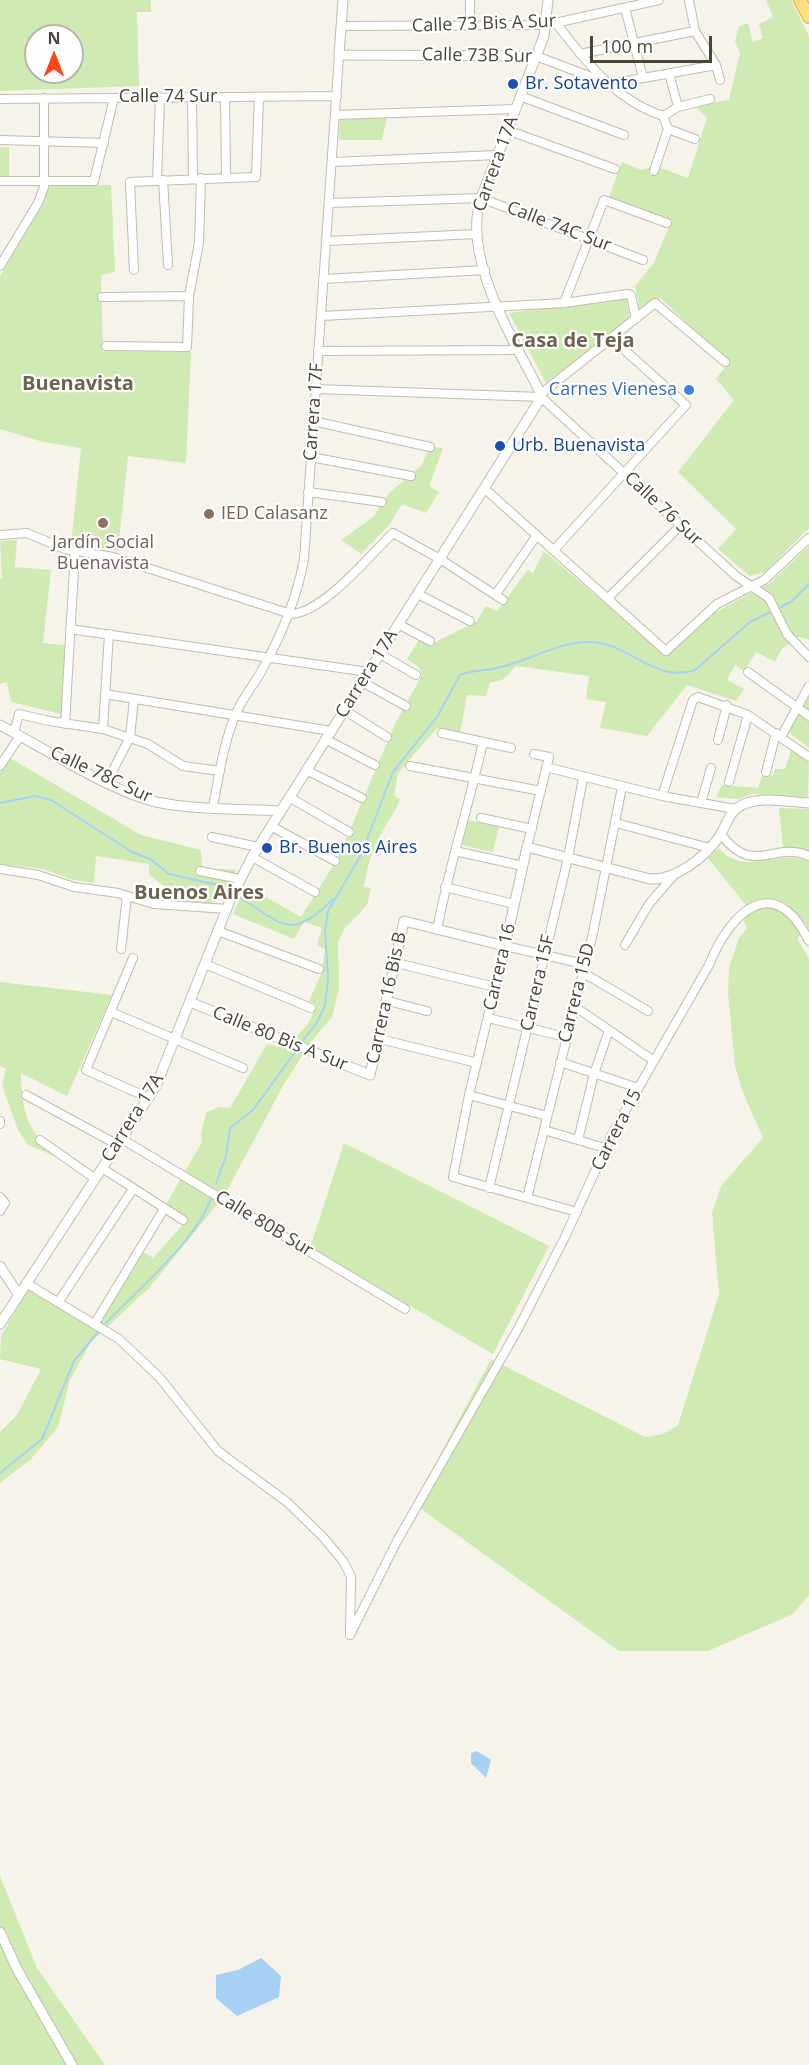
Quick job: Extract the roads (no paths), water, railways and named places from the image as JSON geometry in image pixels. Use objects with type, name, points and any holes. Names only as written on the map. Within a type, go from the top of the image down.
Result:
[{"type":"highway","points":[[800,0],[809,17]]},
{"type":"highway","points":[[806,0],[809,4]]},
{"type":"street","name":"Carrera 17F","points":[[213,807],[220,771],[236,716],[268,659],[288,614],[304,559],[344,0]]},
{"type":"street","points":[[470,0],[470,26]]},
{"type":"street","name":"Carrera 17A","points":[[0,1324],[148,1098],[175,1039],[235,888],[252,856],[484,489],[540,395],[497,306],[476,234],[476,215],[520,96],[551,24],[548,0]]},
{"type":"street","name":"Calle 73 Bis A Sur","points":[[341,26],[551,24],[659,0]]},
{"type":"street","points":[[689,0],[695,32],[716,65],[720,80]]},
{"type":"street","points":[[625,8],[643,78]]},
{"type":"street","points":[[551,24],[630,102],[663,116],[668,129],[654,171]]},
{"type":"street","points":[[580,54],[695,32]]},
{"type":"street","name":"Calle 73B Sur","points":[[339,55],[536,56],[610,84]]},
{"type":"street","points":[[610,84],[716,65]]},
{"type":"street","points":[[669,73],[678,107]]},
{"type":"street","name":"Calle 74 Sur","points":[[0,99],[337,96]]},
{"type":"street","points":[[520,96],[624,135]]},
{"type":"street","points":[[106,346],[186,346],[189,296],[199,243],[192,97]]},
{"type":"street","points":[[225,97],[226,177]]},
{"type":"street","points":[[134,270],[130,182],[226,177],[254,178],[257,175],[259,97]]},
{"type":"street","points":[[0,266],[38,203],[45,181],[44,98]]},
{"type":"street","points":[[0,181],[94,181],[114,98]]},
{"type":"street","points":[[160,98],[160,180],[168,265]]},
{"type":"street","points":[[663,116],[678,107],[710,99]]},
{"type":"street","points":[[335,115],[515,109]]},
{"type":"street","points":[[668,129],[695,139]]},
{"type":"street","points":[[507,130],[615,169]]},
{"type":"street","points":[[0,140],[104,143]]},
{"type":"street","points":[[333,162],[497,155]]},
{"type":"street","name":"Calle 74C Sur","points":[[330,203],[481,198],[643,260]]},
{"type":"street","points":[[564,303],[604,200],[667,223]]},
{"type":"street","points":[[327,241],[476,234]]},
{"type":"street","points":[[0,249],[10,250]]},
{"type":"street","points":[[323,279],[485,270]]},
{"type":"street","points":[[322,316],[564,303],[630,294],[636,319]]},
{"type":"street","points":[[102,297],[189,296]]},
{"type":"street","points":[[315,389],[540,395],[656,303],[725,362]]},
{"type":"street","points":[[554,550],[686,405],[612,339]]},
{"type":"street","points":[[318,351],[519,350]]},
{"type":"street","name":"Calle 76 Sur","points":[[540,395],[681,525],[752,587],[769,598],[791,641],[809,657]]},
{"type":"street","points":[[313,421],[430,447]]},
{"type":"street","points":[[311,457],[411,476]]},
{"type":"street","points":[[484,489],[666,651],[717,604],[764,580],[809,538]]},
{"type":"street","points":[[308,492],[382,502]]},
{"type":"street","points":[[608,598],[681,525]]},
{"type":"street","points":[[0,535],[27,533],[75,551],[113,557],[288,614],[303,612],[319,602],[393,534],[440,559],[503,600]]},
{"type":"street","points":[[496,594],[537,535]]},
{"type":"street","points":[[65,724],[75,551]]},
{"type":"street","points":[[418,594],[470,621]]},
{"type":"street","points":[[398,624],[430,641]]},
{"type":"street","points":[[70,629],[368,672]]},
{"type":"street","points":[[103,729],[109,634]]},
{"type":"street","points":[[380,654],[416,675]]},
{"type":"street","points":[[748,672],[809,716]]},
{"type":"street","points":[[362,682],[406,706]]},
{"type":"street","points":[[766,772],[778,735],[799,708],[809,687]]},
{"type":"street","points":[[105,694],[236,716],[328,735],[375,765]]},
{"type":"street","points":[[662,796],[693,700],[698,697],[726,705],[748,715],[809,758]]},
{"type":"street","points":[[107,782],[130,737],[134,699]]},
{"type":"street","points":[[718,740],[726,705]]},
{"type":"street","points":[[344,710],[387,737]]},
{"type":"street","points":[[0,766],[17,734],[19,714],[103,729],[148,744],[183,766],[220,771]]},
{"type":"street","points":[[729,782],[748,715]]},
{"type":"street","name":"Calle 78C Sur","points":[[0,725],[107,782],[156,802],[280,811]]},
{"type":"street","points":[[442,733],[511,748]]},
{"type":"street","points":[[483,742],[445,887],[437,930],[544,955],[583,968],[648,1011]]},
{"type":"street","name":"Carrera 16","points":[[489,1188],[453,1178],[468,1095],[549,757],[534,754]]},
{"type":"street","points":[[410,766],[541,791]]},
{"type":"street","points":[[546,767],[662,796],[735,809],[759,800],[809,803]]},
{"type":"street","points":[[701,803],[711,768]]},
{"type":"street","points":[[306,770],[362,798]]},
{"type":"street","name":"Carrera 15F","points":[[489,1188],[568,858],[583,778]]},
{"type":"street","name":"Carrera 15D","points":[[527,1198],[608,868],[622,787]]},
{"type":"street","points":[[289,797],[349,832]]},
{"type":"street","points":[[625,945],[649,904],[674,875],[710,848],[735,809]]},
{"type":"street","points":[[481,818],[532,829]]},
{"type":"street","points":[[616,823],[710,848]]},
{"type":"street","points":[[271,826],[335,861]]},
{"type":"street","points":[[721,834],[731,848],[746,855],[799,853],[809,856]]},
{"type":"street","points":[[212,837],[258,846]]},
{"type":"street","points":[[527,847],[650,879],[674,875]]},
{"type":"street","points":[[455,851],[523,866]]},
{"type":"street","points":[[252,856],[315,892]]},
{"type":"street","points":[[0,869],[38,875],[74,887],[127,896],[154,904],[227,909]]},
{"type":"street","points":[[200,872],[240,879]]},
{"type":"street","points":[[445,887],[514,904]]},
{"type":"street","points":[[121,949],[127,896]]},
{"type":"street","name":"Carrera 15","points":[[95,1323],[119,1339],[160,1378],[218,1451],[287,1502],[343,1561],[351,1576],[350,1635],[397,1541],[500,1361],[577,1212],[605,1148],[709,965],[722,935],[733,922],[750,909],[766,903],[781,905],[794,914],[809,941]]},
{"type":"street","name":"Carrera 16 Bis B","points":[[370,1075],[380,1039],[404,921],[437,930]]},
{"type":"street","points":[[218,931],[319,969]]},
{"type":"street","points":[[133,958],[86,1071],[148,1098]]},
{"type":"street","points":[[396,963],[495,987]]},
{"type":"street","points":[[205,964],[311,1008]]},
{"type":"street","points":[[388,1001],[427,1011]]},
{"type":"street","name":"Calle 80 Bis A Sur","points":[[190,1002],[370,1075]]},
{"type":"street","points":[[574,1006],[654,1061]]},
{"type":"street","points":[[111,1012],[243,1068]]},
{"type":"street","points":[[488,1018],[566,1037]]},
{"type":"street","points":[[578,1140],[594,1074],[609,1030]]},
{"type":"street","points":[[380,1039],[477,1063]]},
{"type":"street","points":[[560,1062],[638,1088]]},
{"type":"street","name":"Calle 80B Sur","points":[[26,1095],[120,1142],[405,1309]]},
{"type":"street","points":[[468,1095],[547,1116]]},
{"type":"street","points":[[544,1130],[605,1148]]},
{"type":"street","points":[[40,1140],[94,1178]]},
{"type":"street","points":[[102,1168],[183,1220]]},
{"type":"street","points":[[489,1188],[577,1212]]},
{"type":"street","points":[[59,1301],[133,1189]]},
{"type":"street","points":[[0,1211],[3,1200]]},
{"type":"street","points":[[26,1283],[95,1323],[164,1209]]},
{"type":"street","points":[[0,1266],[18,1294]]},
{"type":"street","points":[[0,1932],[17,1969],[72,2065]]},
{"type":"water","points":[[477,1751],[491,1760],[486,1778],[471,1763],[471,1753]]},
{"type":"water","points":[[261,1958],[281,1976],[279,1997],[237,2016],[216,1998],[216,1975],[238,1970]]},
{"type":"waterway","points":[[781,607],[792,601],[809,584]]},
{"type":"waterway","points":[[301,1043],[316,1024],[325,1006],[328,977],[325,931],[328,911],[361,855],[393,772],[437,717],[460,675],[508,665],[555,648],[591,642],[618,649],[655,668],[681,673],[695,670],[750,622],[772,611]]},
{"type":"waterway","points":[[0,803],[35,796],[51,800],[132,852],[150,859],[169,874],[218,885],[232,893]]},
{"type":"waterway","points":[[237,896],[274,920],[294,925],[318,913],[333,899]]},
{"type":"waterway","points":[[216,1184],[226,1156],[230,1128],[253,1110],[298,1048]]},
{"type":"waterway","points":[[106,1323],[181,1246],[205,1212],[212,1195]]},
{"type":"waterway","points":[[0,1473],[42,1439],[74,1361],[99,1331]]},
{"type":"place","name":"Br. Sotavento","points":[[513,84]]},
{"type":"place","name":"Carnes Vienesa","points":[[689,390]]},
{"type":"place","name":"Urb. Buenavista","points":[[500,446]]},
{"type":"place","name":"IED Calasanz","points":[[209,514]]},
{"type":"place","name":"Jardín Social Buenavista","points":[[103,523]]},
{"type":"place","name":"Br. Buenos Aires","points":[[267,848]]},
{"type":"district","name":"Casa de Teja","points":[[573,341]]},
{"type":"district","name":"Buenavista","points":[[78,384]]},
{"type":"district","name":"Buenos Aires","points":[[199,893]]}]
